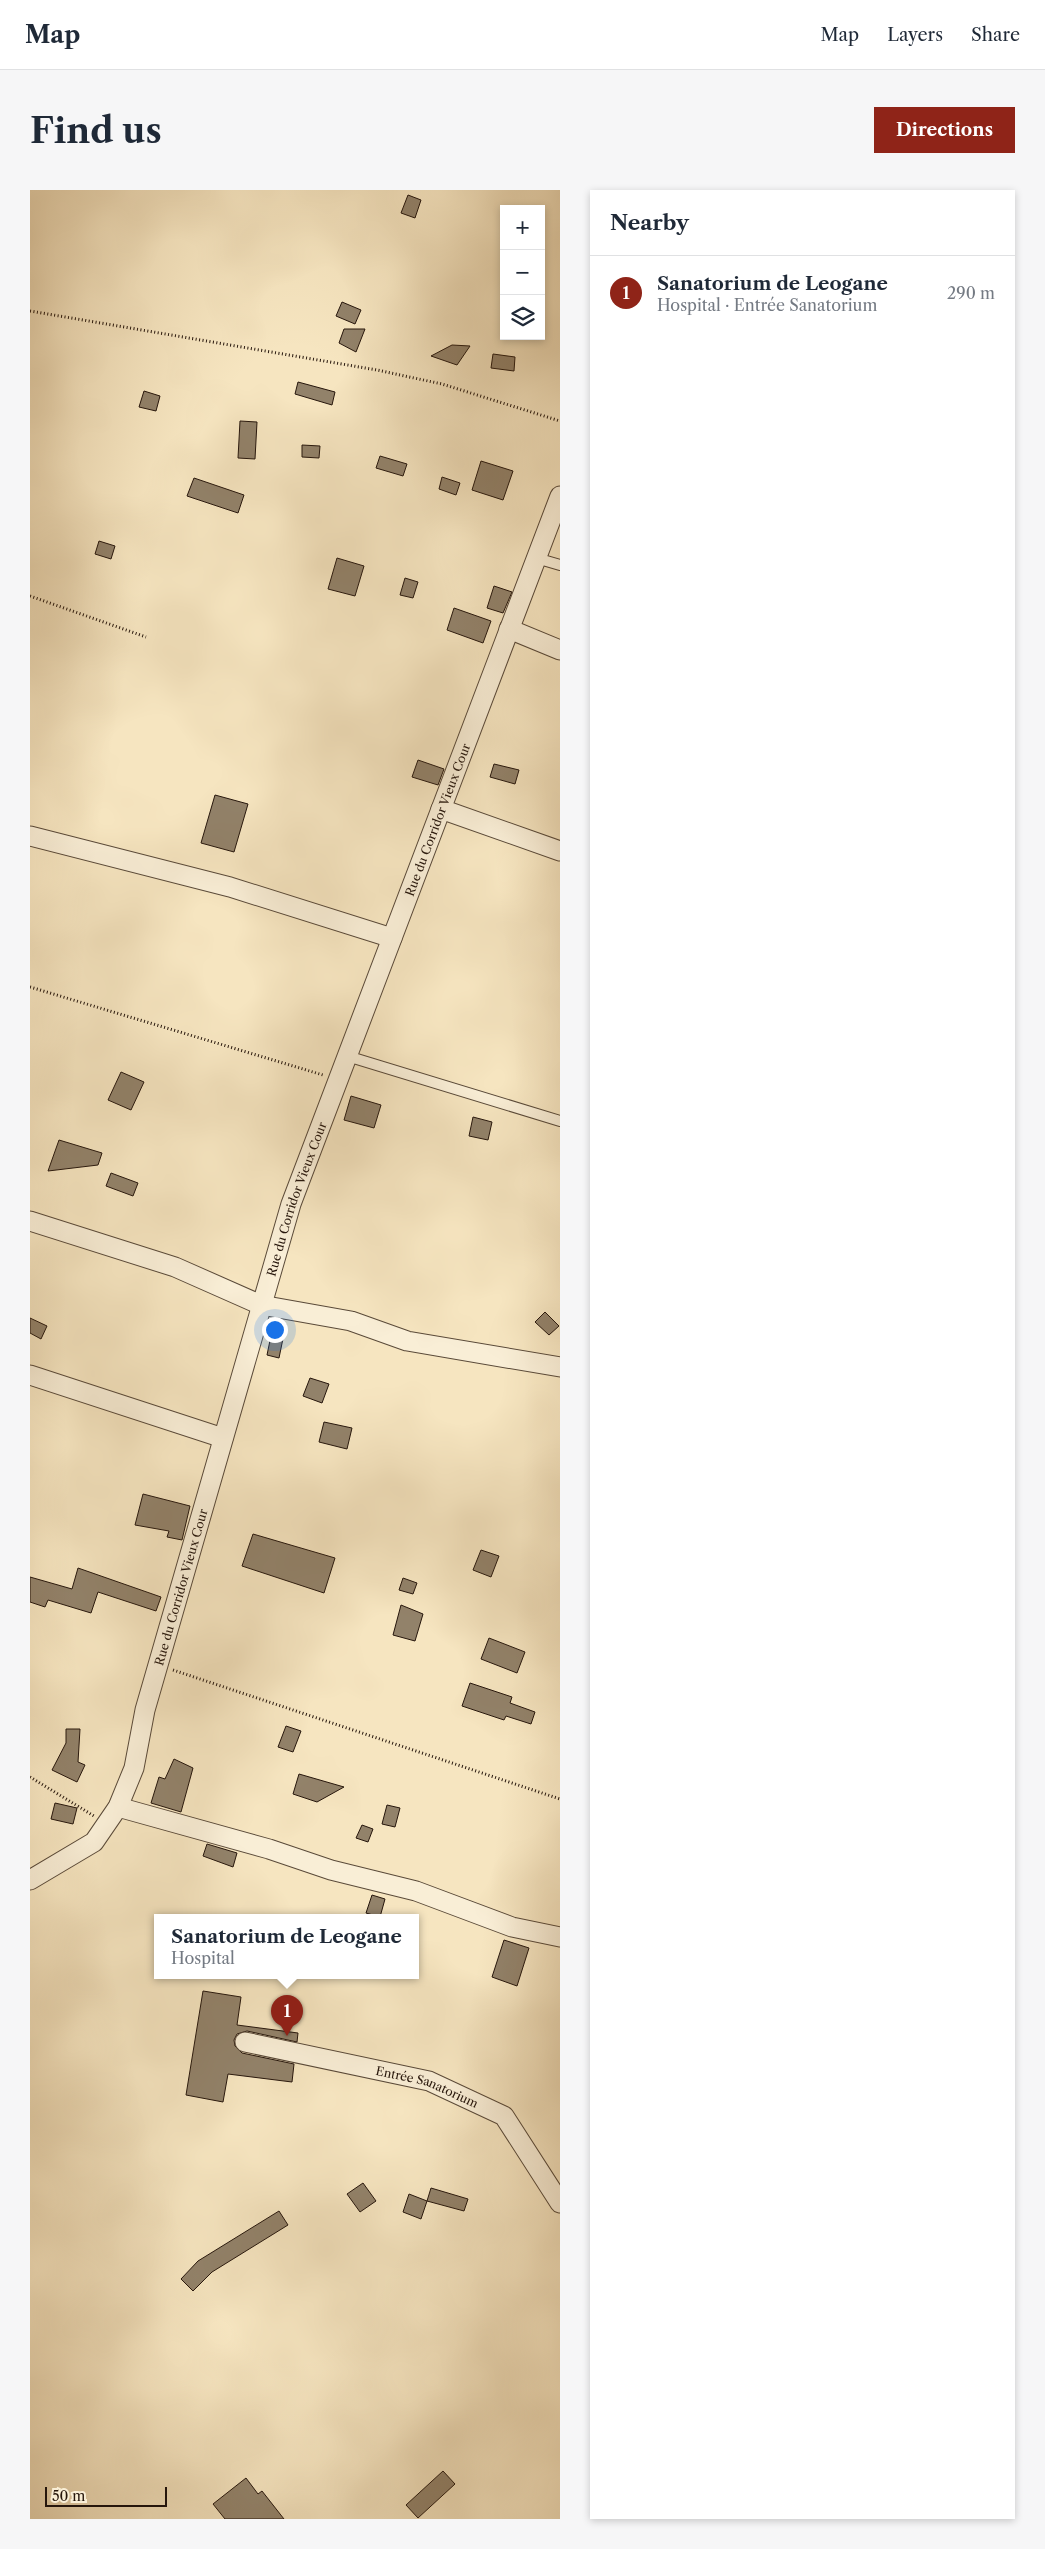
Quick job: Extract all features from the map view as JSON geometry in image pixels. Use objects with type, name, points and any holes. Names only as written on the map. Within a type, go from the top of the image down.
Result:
[{"type":"street","name":"Rue du Corridor Vieux Cour","points":[[30,1880],[94,1842],[118,1807],[134,1768],[145,1710],[291,1204],[560,496]]},
{"type":"street","points":[[509,629],[560,650]]},
{"type":"street","points":[[441,809],[560,851]]},
{"type":"street","points":[[30,836],[230,887],[392,938]]},
{"type":"street","points":[[30,1221],[174,1267],[261,1305],[351,1321],[407,1341],[560,1367]]},
{"type":"street","points":[[30,1375],[223,1438]]},
{"type":"street","points":[[118,1807],[269,1849],[331,1870],[416,1891],[512,1927],[560,1937]]},
{"type":"street","name":"Entrée Sanatorium","points":[[245,2042],[429,2082],[504,2116],[560,2203]]},
{"type":"lane","points":[[536,558],[560,565]]},
{"type":"lane","points":[[347,1056],[560,1121]]},
{"type":"path","points":[[30,311],[377,370],[442,384],[560,421]]},
{"type":"path","points":[[30,596],[146,637]]},
{"type":"path","points":[[30,987],[338,1079]]},
{"type":"path","points":[[158,1665],[560,1799]]},
{"type":"path","points":[[30,1777],[107,1823]]},
{"type":"building","points":[[408,195],[421,200],[415,218],[401,213]]},
{"type":"building","points":[[342,302],[361,310],[355,324],[336,316]]},
{"type":"building","points":[[344,329],[365,329],[356,352],[339,343]]},
{"type":"building","points":[[452,345],[470,346],[457,365],[431,356]]},
{"type":"building","points":[[493,354],[515,357],[514,371],[491,368]]},
{"type":"building","points":[[298,382],[335,392],[332,405],[295,394]]},
{"type":"building","points":[[144,391],[160,396],[156,411],[139,407]]},
{"type":"building","points":[[240,421],[257,422],[255,459],[238,458]]},
{"type":"building","points":[[302,445],[320,446],[319,458],[302,457]]},
{"type":"building","points":[[380,456],[407,464],[403,476],[376,468]]},
{"type":"building","points":[[481,461],[513,471],[503,500],[472,490]]},
{"type":"building","points":[[442,477],[460,483],[456,495],[439,489]]},
{"type":"building","points":[[194,478],[244,495],[238,513],[187,496]]},
{"type":"building","points":[[99,541],[115,546],[111,559],[95,554]]},
{"type":"building","points":[[337,558],[364,566],[355,596],[328,589]]},
{"type":"building","points":[[405,578],[418,582],[413,598],[400,595]]},
{"type":"building","points":[[494,586],[512,592],[503,613],[487,608]]},
{"type":"building","points":[[454,608],[491,621],[483,643],[447,630]]},
{"type":"building","points":[[418,760],[444,769],[438,785],[412,777]]},
{"type":"building","points":[[494,764],[519,770],[515,784],[490,777]]},
{"type":"building","points":[[215,795],[248,804],[234,852],[201,843]]},
{"type":"building","points":[[121,1072],[144,1082],[131,1110],[108,1100]]},
{"type":"building","points":[[351,1096],[381,1105],[374,1128],[344,1120]]},
{"type":"building","points":[[473,1117],[492,1122],[488,1140],[469,1136]]},
{"type":"building","points":[[59,1140],[102,1153],[98,1165],[48,1171]]},
{"type":"building","points":[[111,1173],[138,1183],[133,1196],[106,1186]]},
{"type":"building","points":[[545,1312],[559,1326],[549,1335],[535,1322]]},
{"type":"building","points":[[30,1318],[47,1326],[41,1339],[30,1333]]},
{"type":"building","points":[[274,1321],[286,1324],[279,1358],[267,1355]]},
{"type":"building","points":[[310,1378],[329,1384],[322,1403],[303,1396]]},
{"type":"building","points":[[324,1422],[352,1428],[347,1449],[319,1442]]},
{"type":"building","points":[[143,1494],[190,1506],[182,1540],[167,1537],[169,1531],[135,1525]]},
{"type":"building","points":[[253,1534],[335,1558],[324,1593],[242,1566]]},
{"type":"building","points":[[481,1550],[499,1556],[491,1577],[473,1570]]},
{"type":"building","points":[[78,1568],[161,1597],[156,1611],[98,1592],[91,1613],[48,1600],[45,1607],[30,1602],[30,1577],[72,1589]]},
{"type":"building","points":[[403,1578],[417,1583],[413,1594],[399,1590]]},
{"type":"building","points":[[401,1605],[423,1614],[415,1641],[393,1635]]},
{"type":"building","points":[[489,1638],[525,1652],[517,1673],[481,1659]]},
{"type":"building","points":[[470,1683],[512,1697],[510,1703],[535,1712],[531,1724],[506,1716],[504,1720],[462,1706]]},
{"type":"building","points":[[286,1726],[301,1731],[293,1752],[278,1747]]},
{"type":"building","points":[[66,1729],[80,1729],[78,1762],[85,1765],[77,1782],[52,1770],[66,1743]]},
{"type":"building","points":[[174,1759],[193,1768],[181,1812],[151,1803],[159,1777],[165,1779]]},
{"type":"building","points":[[299,1774],[344,1787],[317,1802],[293,1794]]},
{"type":"building","points":[[55,1803],[77,1808],[73,1824],[51,1819]]},
{"type":"building","points":[[387,1805],[400,1808],[395,1827],[382,1824]]},
{"type":"building","points":[[362,1825],[373,1829],[368,1842],[356,1838]]},
{"type":"building","points":[[207,1844],[237,1853],[233,1867],[203,1856]]},
{"type":"building","points":[[372,1895],[385,1899],[381,1914],[366,1913]]},
{"type":"building","points":[[504,1940],[529,1948],[517,1986],[492,1977]]},
{"type":"building","points":[[203,1991],[241,1997],[237,2025],[298,2033],[297,2042],[247,2031],[237,2034],[234,2040],[235,2046],[242,2053],[294,2064],[292,2082],[228,2074],[223,2102],[186,2095]]},
{"type":"building","points":[[363,2183],[376,2201],[360,2212],[347,2194]]},
{"type":"building","points":[[431,2188],[468,2199],[464,2211],[427,2201]]},
{"type":"building","points":[[409,2194],[427,2201],[421,2219],[403,2212]]},
{"type":"building","points":[[279,2211],[288,2225],[212,2272],[193,2291],[181,2279],[198,2261]]},
{"type":"building","points":[[443,2471],[455,2484],[418,2518],[406,2505]]},
{"type":"building","points":[[246,2478],[258,2494],[262,2491],[284,2519],[225,2519],[213,2504]]},
{"type":"place","name":"Sanatorium de Leogane","points":[[287,2036]]}]
